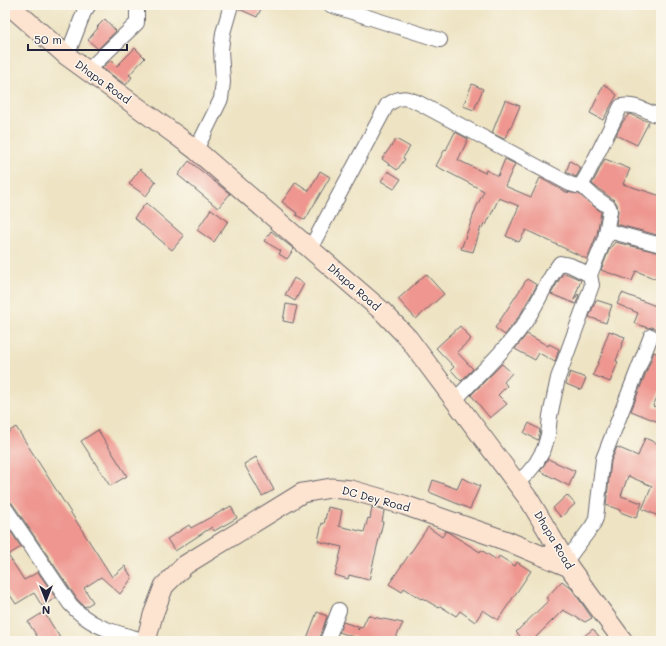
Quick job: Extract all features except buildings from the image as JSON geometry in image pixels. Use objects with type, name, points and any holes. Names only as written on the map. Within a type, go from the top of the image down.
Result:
[{"type":"street","name":"Dhapa Road","points":[[9,5],[67,56],[196,150],[382,312],[408,338],[530,501],[568,564],[622,640]]},
{"type":"street","points":[[67,56],[84,12],[89,5]]},
{"type":"street","points":[[87,71],[137,23],[137,5]]},
{"type":"street","points":[[196,150],[221,99],[223,82],[221,44],[231,5]]},
{"type":"street","points":[[330,5],[440,40]]},
{"type":"street","points":[[310,249],[387,105],[396,99],[407,98],[419,103],[570,184],[577,186],[581,185],[593,196],[609,207],[610,211],[605,238],[590,275],[592,284],[558,378],[550,416],[548,435],[544,449],[536,463],[527,474],[516,483]]},
{"type":"street","points":[[581,185],[621,106],[635,106],[661,117]]},
{"type":"street","points":[[605,238],[612,232],[661,245]]},
{"type":"street","points":[[455,400],[521,328],[535,308],[554,270],[560,263],[570,264],[590,275]]},
{"type":"street","points":[[568,564],[596,518],[603,459],[651,336]]},
{"type":"street","name":"DC Dey Road","points":[[146,641],[153,614],[164,586],[185,564],[302,493],[317,490],[331,488],[351,490],[404,505],[568,564]]},
{"type":"street","points":[[5,508],[70,604],[80,615],[91,623],[110,631],[146,641]]},
{"type":"street","points":[[327,641],[339,610]]}]
